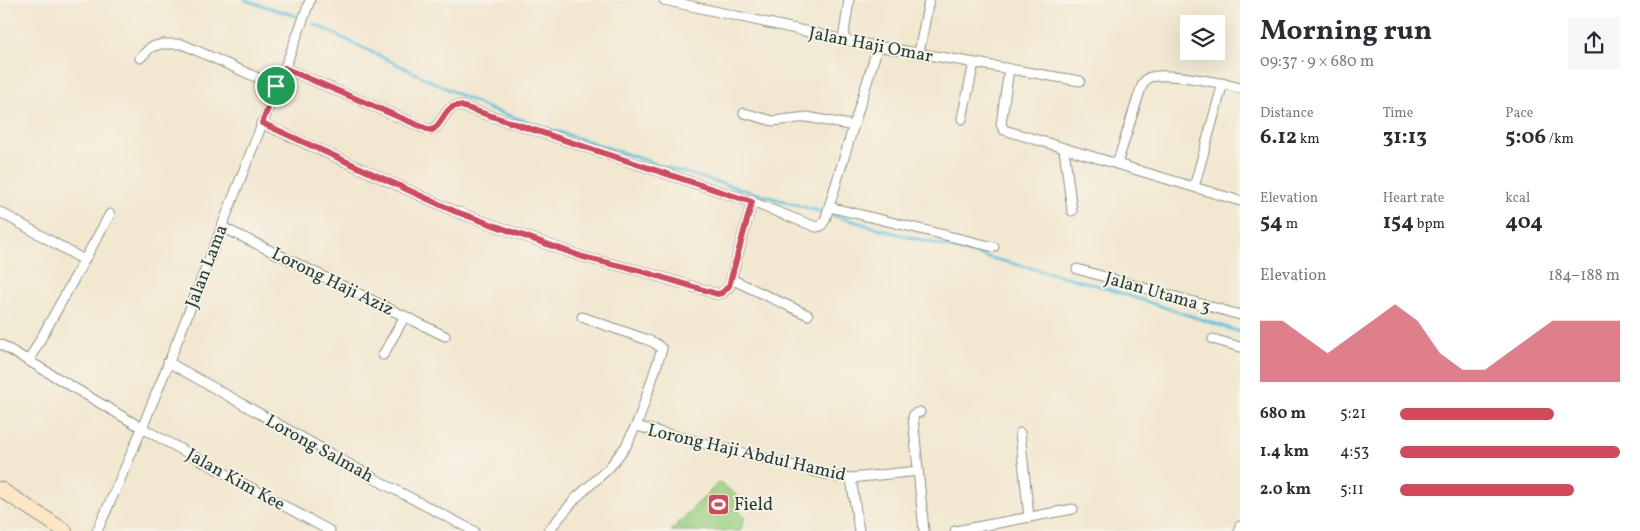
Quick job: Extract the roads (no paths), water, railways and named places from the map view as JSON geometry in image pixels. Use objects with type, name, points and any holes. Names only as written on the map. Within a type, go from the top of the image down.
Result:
[{"type":"street","name":"Jalan Lama","points":[[97,531],[142,428],[276,86],[300,30],[310,0]]},
{"type":"street","name":"Jalan Haji Omar","points":[[664,0],[843,40],[1080,81]]},
{"type":"street","points":[[843,40],[849,0]]},
{"type":"street","points":[[919,54],[929,0]]},
{"type":"street","points":[[140,58],[151,47],[162,44],[182,44],[276,86]]},
{"type":"street","points":[[284,68],[427,129],[437,128],[449,108],[454,105],[461,106],[752,202],[816,227],[820,226],[827,214],[878,46]]},
{"type":"street","points":[[962,120],[974,63]]},
{"type":"street","points":[[1009,69],[1002,128],[1009,133],[1240,201]]},
{"type":"street","points":[[1117,164],[1140,91],[1147,78],[1174,77],[1223,83],[1240,88]]},
{"type":"street","points":[[1194,187],[1223,83]]},
{"type":"street","points":[[744,113],[773,121],[807,117],[854,126]]},
{"type":"street","points":[[262,123],[454,211],[583,257],[641,271],[717,294],[726,290],[731,279],[752,202]]},
{"type":"street","points":[[1064,149],[1072,212]]},
{"type":"street","points":[[0,212],[84,260]]},
{"type":"street","points":[[29,360],[110,214]]},
{"type":"street","points":[[827,214],[994,248]]},
{"type":"street","name":"Lorong Haji Aziz","points":[[222,227],[445,336]]},
{"type":"street","name":"Jalan Utama 3","points":[[1077,268],[1240,315]]},
{"type":"street","points":[[731,279],[808,315]]},
{"type":"street","points":[[383,355],[405,316]]},
{"type":"street","points":[[548,531],[578,497],[608,469],[626,446],[640,419],[661,351],[661,348],[645,340],[582,318]]},
{"type":"street","points":[[1213,339],[1240,347]]},
{"type":"street","name":"Jalan Kim Kee","points":[[0,344],[142,428],[330,531]]},
{"type":"street","name":"Lorong Salmah","points":[[168,362],[378,480],[474,531]]},
{"type":"street","points":[[920,412],[914,414],[913,417],[924,531]]},
{"type":"street","name":"Lorong Haji Abdul Hamid","points":[[636,426],[828,475],[851,478],[918,471]]},
{"type":"street","points":[[1020,433],[1029,517]]},
{"type":"street","points":[[851,478],[860,531]]},
{"type":"street","points":[[0,489],[65,531]]},
{"type":"street","points":[[956,531],[1073,509]]},
{"type":"street","points":[[1239,531],[1240,526]]},
{"type":"waterway","points":[[245,0],[296,16]]},
{"type":"waterway","points":[[314,24],[489,109],[672,169],[905,236],[1093,284],[1240,332]]},
{"type":"place","name":"Field","points":[[718,504]]}]
